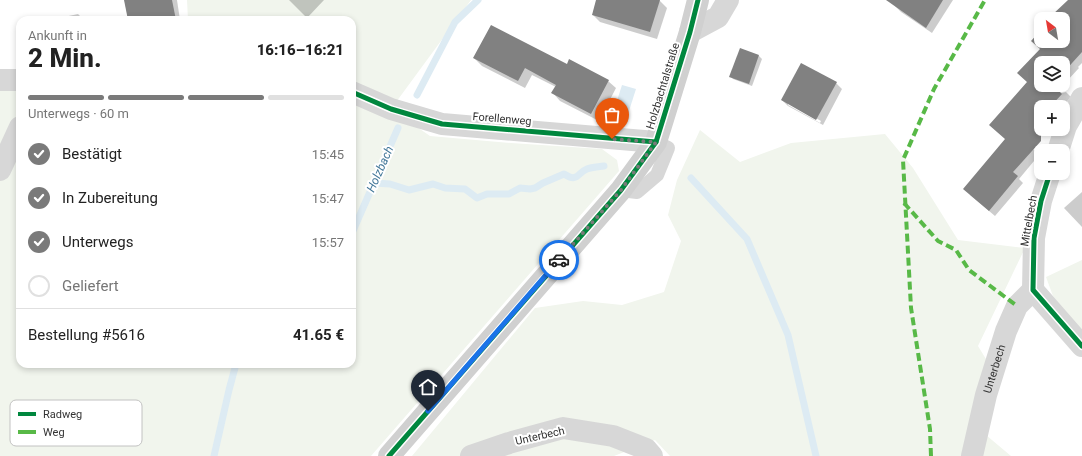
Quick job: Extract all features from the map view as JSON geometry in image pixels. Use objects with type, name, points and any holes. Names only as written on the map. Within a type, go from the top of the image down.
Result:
[{"type":"street","name":"Holzbachtalstraße","points":[[389,456],[621,190],[656,142],[690,32],[698,0]]},
{"type":"street","points":[[690,32],[718,17],[728,0]]},
{"type":"street","points":[[0,80],[16,80]]},
{"type":"street","name":"Forellenweg","points":[[356,94],[391,109],[442,124],[656,142]]},
{"type":"street","points":[[1060,144],[1066,126],[1082,98]]},
{"type":"street","points":[[0,170],[16,136]]},
{"type":"street","name":"Mittelbech","points":[[1032,282],[1034,238],[1041,201],[1048,180]]},
{"type":"street","points":[[1032,282],[1082,346]]},
{"type":"street","name":"Unterbech","points":[[972,456],[986,395],[1006,331],[1017,306],[1032,282]]},
{"type":"street","name":"Unterbech","points":[[471,456],[509,442],[563,428],[613,436],[646,449],[652,456]]},
{"type":"shaded area","points":[[187,0],[471,0],[391,109],[430,136],[602,149],[617,160],[619,171],[371,456],[0,456],[0,80],[16,80],[16,368],[356,368],[356,16],[188,16]]},
{"type":"shaded area","points":[[622,85],[636,89],[628,114],[614,110]]},
{"type":"shaded area","points":[[700,130],[740,162],[791,143],[885,134],[913,168],[958,240],[1025,248],[978,346],[1000,382],[986,435],[1011,456],[670,456],[655,440],[614,456],[412,456],[535,308],[583,301],[622,305],[664,292],[681,241],[668,215],[677,180]]},
{"type":"shaded area","points":[[1082,260],[1082,333],[1053,296],[1046,277]]},
{"type":"building","points":[[124,0],[172,0],[175,16],[127,16]]},
{"type":"building","points":[[596,0],[660,0],[650,32],[592,15]]},
{"type":"building","points":[[886,0],[943,0],[926,28]]},
{"type":"building","points":[[1068,0],[1082,0],[1082,52],[1070,65],[1070,56],[1034,56],[1034,92],[1060,92],[1062,94],[1056,100],[1034,100],[1034,136],[1041,136],[1041,141],[1038,144],[1034,144],[1034,149],[1013,172],[1018,176],[989,211],[963,189],[1005,139],[989,125],[1027,82],[1017,73],[1040,49],[1039,48],[1070,48],[1070,12],[1055,12]]},
{"type":"building","points":[[491,25],[567,64],[569,59],[609,80],[591,114],[551,93],[556,85],[525,68],[518,81],[473,58]]},
{"type":"building","points":[[740,48],[759,55],[749,84],[729,77]]},
{"type":"building","points":[[801,63],[837,82],[816,120],[781,100]]},
{"type":"waterway","name":"Holzbach","points":[[417,95],[455,22],[478,0]]},
{"type":"waterway","name":"Holzbach","points":[[356,224],[398,128]]},
{"type":"waterway","points":[[374,183],[390,184],[409,190],[433,184],[445,188],[465,189],[477,198],[487,194],[509,194],[520,188],[535,188],[564,174],[572,178],[587,169],[604,166]]},
{"type":"waterway","points":[[691,178],[747,239],[788,335],[816,456]]},
{"type":"waterway","name":"Holzbach","points":[[214,456],[235,368]]},
{"type":"marked path","points":[[931,456],[930,429],[911,308],[903,160],[934,89],[985,0]]},
{"type":"marked path","points":[[904,203],[938,241],[956,250],[969,270],[1017,306]]},
{"type":"cycle path","points":[[389,456],[621,190],[656,142],[690,32],[698,0]]},
{"type":"cycle path","points":[[356,94],[391,109],[442,124],[656,142]]},
{"type":"cycle path","points":[[1048,180],[1041,201],[1034,238],[1033,290],[1082,346]]},
{"type":"way so far","points":[[559,260],[621,190],[656,142],[612,139]]},
{"type":"route","points":[[428,411],[559,260]]}]
